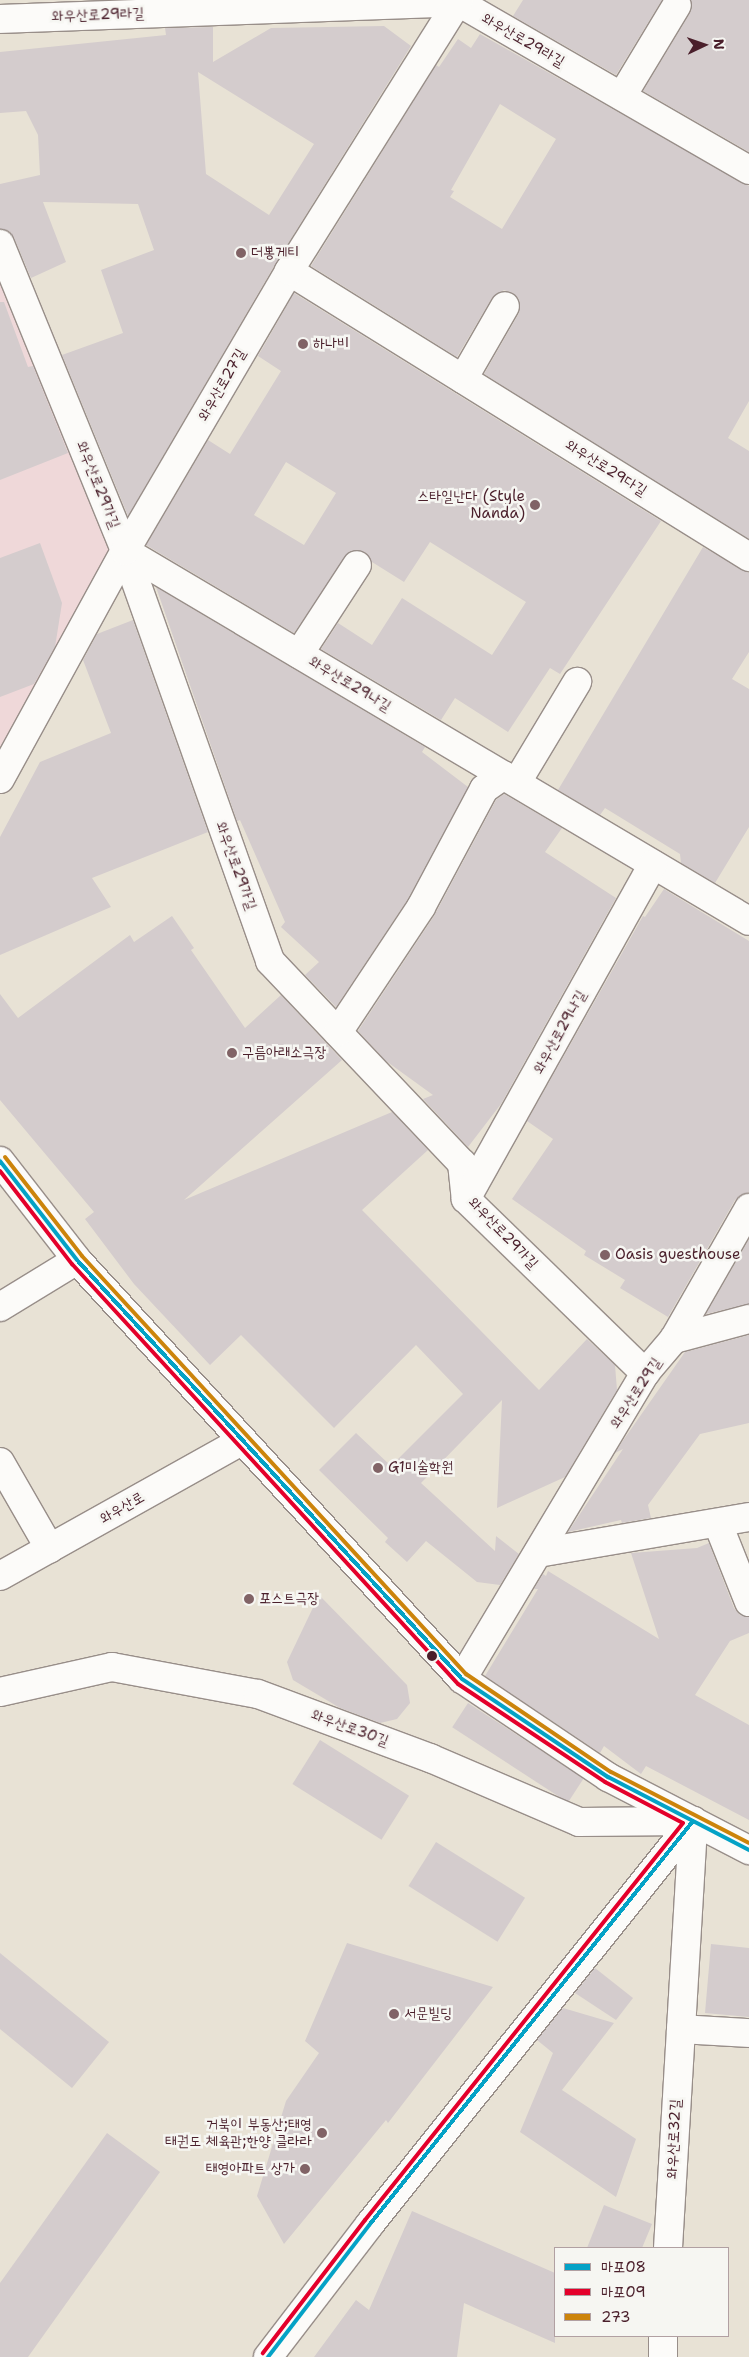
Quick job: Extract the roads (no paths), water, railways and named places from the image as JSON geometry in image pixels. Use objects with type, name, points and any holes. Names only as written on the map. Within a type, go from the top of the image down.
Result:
[{"type":"street","name":"와우산로29라길","points":[[0,19],[459,1],[749,170]]},
{"type":"street","name":"와우산로27길","points":[[0,779],[124,551],[289,271],[459,1]]},
{"type":"street","points":[[622,96],[677,5]]},
{"type":"street","name":"와우산로29가길","points":[[0,244],[124,551],[270,961],[462,1164],[466,1199],[645,1373]]},
{"type":"street","name":"와우산로29다길","points":[[289,271],[749,557]]},
{"type":"street","points":[[463,379],[505,306]]},
{"type":"street","name":"와우산로29나길","points":[[124,551],[749,921]]},
{"type":"street","name":"와우산로29나길","points":[[299,654],[357,565]]},
{"type":"street","points":[[338,1032],[421,907],[484,789],[510,779],[577,682]]},
{"type":"street","name":"와우산로29나길","points":[[466,1199],[653,865]]},
{"type":"street","points":[[0,1161],[76,1260],[462,1679],[608,1777],[749,1850]]},
{"type":"street","name":"와우산로29길","points":[[462,1679],[645,1373],[674,1339],[749,1208]]},
{"type":"street","points":[[0,1307],[76,1260]]},
{"type":"street","points":[[674,1339],[749,1319]]},
{"type":"street","name":"와우산로","points":[[0,1576],[243,1440]]},
{"type":"street","points":[[0,1462],[50,1549]]},
{"type":"street","points":[[538,1553],[749,1518]]},
{"type":"street","points":[[718,1524],[749,1602]]},
{"type":"street","name":"와우산로30길","points":[[0,1692],[112,1667],[258,1694],[430,1758],[579,1822],[693,1821]]},
{"type":"street","points":[[268,2357],[376,2216],[693,1821]]},
{"type":"street","name":"와우산로32길","points":[[668,2247],[693,1821]]},
{"type":"street","points":[[681,2029],[749,2033]]},
{"type":"street","points":[[663,2337],[663,2357]]},
{"type":"place","name":"더뽕게티","points":[[241,253]]},
{"type":"place","name":"하나비","points":[[303,344]]},
{"type":"place","name":"스타일난다 (Style Nanda)","points":[[535,505]]},
{"type":"place","name":"구름아래소극장","points":[[232,1053]]},
{"type":"place","name":"Oasis guesthouse","points":[[605,1255]]},
{"type":"place","name":"G1미술학원","points":[[378,1468]]},
{"type":"place","name":"포스트극장","points":[[249,1599]]},
{"type":"place","name":"서문빌딩","points":[[394,2014]]},
{"type":"place","name":"거북이 부동산;태영 태권도 체육관;한양 클라라","points":[[322,2133]]},
{"type":"place","name":"태영아파트 상가","points":[[305,2169]]}]
